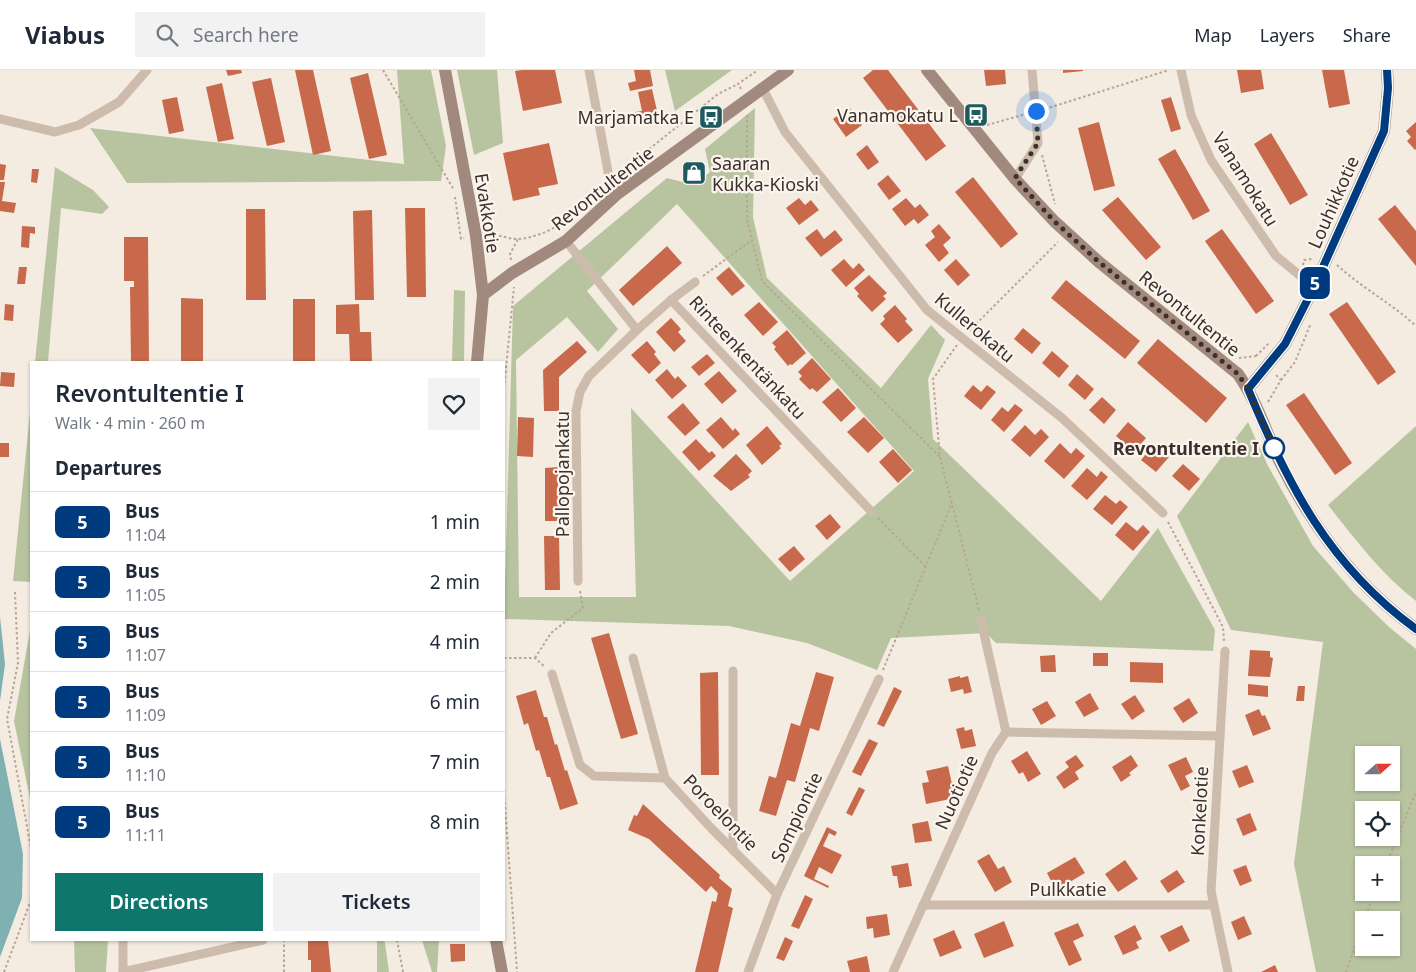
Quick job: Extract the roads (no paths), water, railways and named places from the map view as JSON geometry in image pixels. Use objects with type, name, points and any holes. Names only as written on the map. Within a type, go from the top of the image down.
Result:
[{"type":"street","points":[[0,119],[54,132],[79,125],[119,102],[146,70]]},
{"type":"street","name":"Evakkotie","points":[[445,70],[476,236],[483,294],[476,361]]},
{"type":"street","points":[[589,70],[610,182],[616,196]]},
{"type":"street","name":"Revontultentie","points":[[483,294],[512,273],[566,241],[616,196],[747,102],[788,70]]},
{"type":"street","name":"Revontultentie","points":[[927,70],[1015,178],[1068,233],[1099,262],[1227,364],[1248,389],[1280,461],[1308,514],[1365,587],[1416,629]]},
{"type":"street","points":[[1015,178],[1038,143],[1032,70]]},
{"type":"street","name":"Vanamokatu","points":[[1181,70],[1191,115],[1211,160],[1276,256],[1314,287]]},
{"type":"street","name":"Louhikkotie","points":[[1248,389],[1285,344],[1328,257],[1384,131],[1388,88],[1387,70]]},
{"type":"street","name":"Kullerokatu","points":[[763,89],[792,140],[927,310],[1062,418],[1163,513]]},
{"type":"street","points":[[566,241],[637,330]]},
{"type":"street","points":[[672,300],[695,282]]},
{"type":"street","name":"Rinteenkentänkatu","points":[[637,330],[672,300],[871,510]]},
{"type":"street","name":"Pallopojankatu","points":[[578,581],[576,411],[580,392],[589,376],[637,330]]},
{"type":"street","points":[[981,620],[1006,732],[1220,736]]},
{"type":"street","name":"Konkelotie","points":[[1225,651],[1211,891],[1228,972]]},
{"type":"street","points":[[632,658],[665,778]]},
{"type":"street","points":[[733,671],[733,850]]},
{"type":"street","name":"Poroelontie","points":[[552,674],[580,765],[594,776],[665,778],[777,894]]},
{"type":"street","name":"Sompiontie","points":[[748,972],[777,894],[880,679]]},
{"type":"street","name":"Nuotiotie","points":[[893,972],[992,753],[1006,732]]},
{"type":"street","name":"Pulkkatie","points":[[923,905],[1213,904]]},
{"type":"street","points":[[123,941],[123,972],[259,941]]},
{"type":"street","points":[[496,941],[502,972]]},
{"type":"water","points":[[0,617],[5,664],[0,701]]},
{"type":"water","points":[[0,739],[23,854],[22,898],[0,957]]},
{"type":"place","name":"Vanamokatu L","points":[[976,115]]},
{"type":"place","name":"Marjamatka E","points":[[711,117]]},
{"type":"place","name":"Saaran Kukka-Kioski","points":[[694,173]]},
{"type":"place","name":"Revontultentie I","points":[[1274,448]]}]
